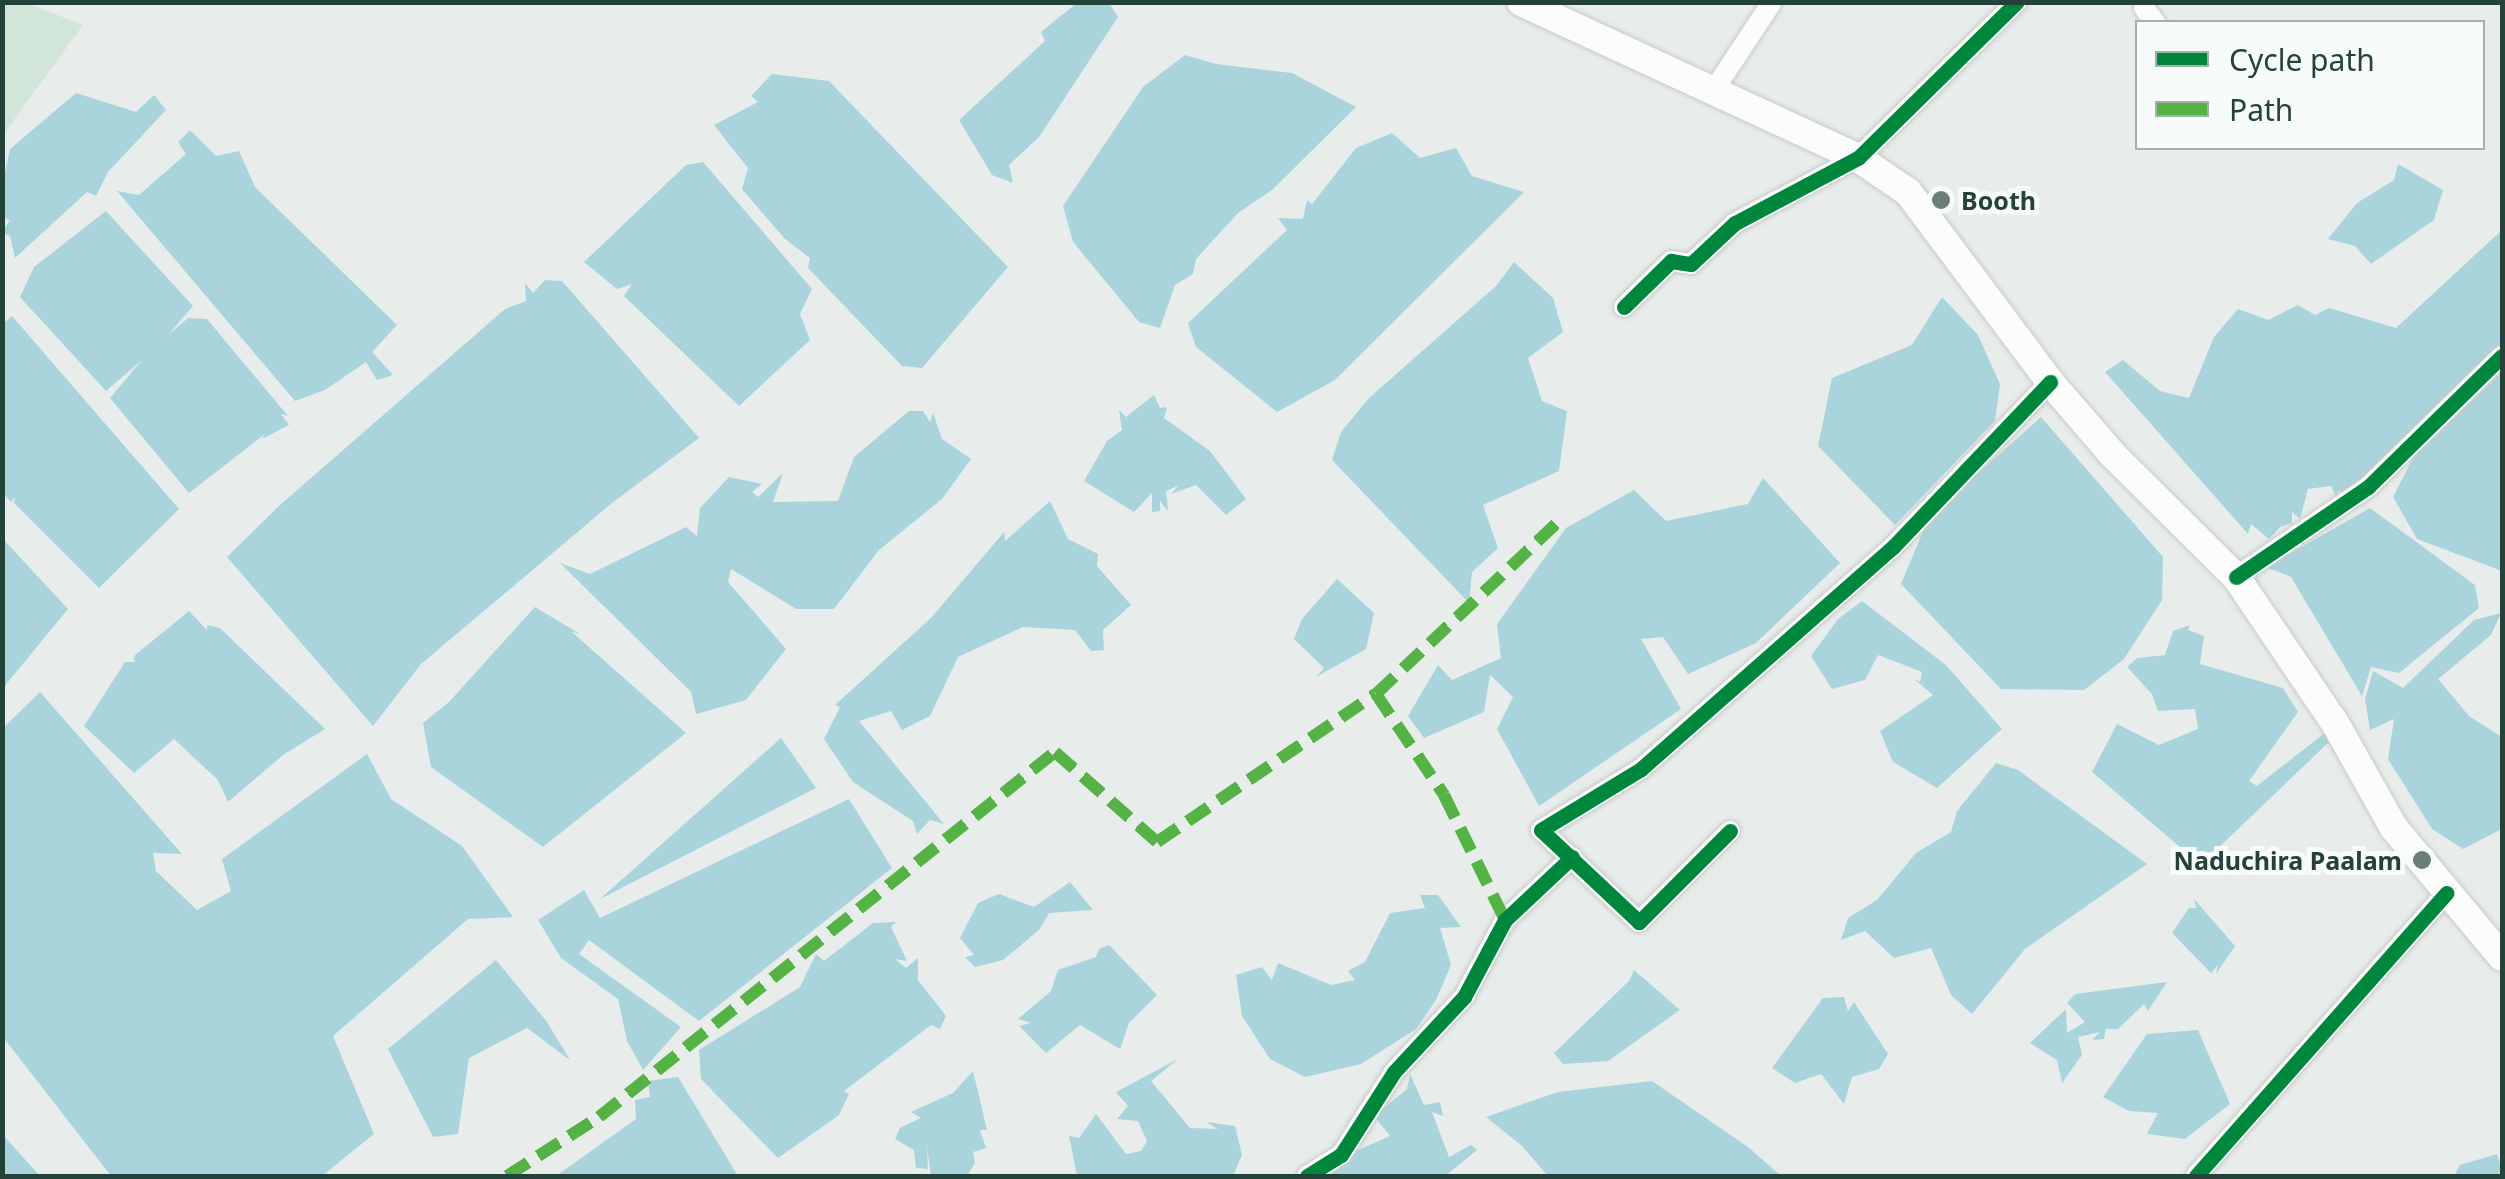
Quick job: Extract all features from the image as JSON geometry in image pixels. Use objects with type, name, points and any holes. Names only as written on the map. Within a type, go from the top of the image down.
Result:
[{"type":"main road","points":[[1521,2],[1858,158],[1908,192],[2050,382],[2113,454],[2236,577],[2340,732],[2394,828],[2502,957]]},
{"type":"street","points":[[1714,90],[1772,2]]},
{"type":"street","points":[[1624,307],[1671,261],[1691,264],[1736,223],[1858,158],[2017,2]]},
{"type":"street","points":[[2236,577],[2368,487],[2502,356]]},
{"type":"street","points":[[1730,831],[1639,922],[1541,830],[1642,768],[1849,586],[1893,547],[2050,382]]},
{"type":"street","points":[[1306,1176],[1340,1155],[1394,1072],[1464,996],[1505,920],[1572,857]]},
{"type":"street","points":[[2196,1176],[2446,893]]},
{"type":"green space","points":[[3,2],[27,3],[83,25],[3,135]]},
{"type":"water","points":[[1078,2],[1109,3],[1118,17],[1039,137],[1009,165],[1013,183],[992,175],[959,120],[1045,41],[1041,32]]},
{"type":"water","points":[[1185,55],[1216,64],[1292,73],[1356,107],[1272,190],[1238,213],[1196,259],[1193,274],[1175,285],[1160,328],[1139,322],[1073,242],[1063,206],[1143,87]]},
{"type":"water","points":[[772,74],[829,81],[1008,267],[922,368],[902,366],[808,268],[810,258],[784,238],[742,189],[748,168],[714,125],[758,102],[751,96]]},
{"type":"water","points":[[76,93],[136,112],[154,95],[166,110],[108,172],[96,196],[87,192],[15,258],[10,236],[2,232],[10,220],[3,218],[2,187],[10,149]]},
{"type":"water","points":[[190,130],[216,156],[239,151],[255,187],[397,325],[372,352],[393,375],[377,380],[366,362],[325,390],[295,401],[117,191],[139,195],[186,154],[178,142]]},
{"type":"water","points":[[1392,133],[1420,158],[1456,148],[1472,176],[1524,192],[1335,380],[1277,412],[1196,347],[1188,323],[1287,230],[1278,218],[1303,219],[1307,200],[1312,204],[1356,148]]},
{"type":"water","points":[[703,162],[812,289],[800,314],[810,340],[739,406],[624,296],[632,284],[617,289],[584,262],[686,165]]},
{"type":"water","points":[[2398,164],[2443,190],[2434,220],[2371,264],[2355,246],[2328,239],[2357,203],[2394,180]]},
{"type":"water","points":[[106,211],[193,306],[168,335],[188,318],[207,319],[288,416],[281,414],[289,425],[262,439],[265,434],[189,493],[110,398],[142,360],[106,391],[20,297],[34,267]]},
{"type":"water","points":[[2502,230],[2502,343],[2345,497],[2339,490],[2336,497],[2331,486],[2308,489],[2300,519],[2292,512],[2292,523],[2280,527],[2269,539],[2251,524],[2248,534],[2105,372],[2123,360],[2160,391],[2189,398],[2214,337],[2238,309],[2268,320],[2298,305],[2315,315],[2329,308],[2396,328]]},
{"type":"water","points":[[1514,262],[1553,298],[1563,332],[1528,358],[1542,401],[1567,411],[1559,471],[1483,505],[1498,548],[1472,572],[1469,603],[1332,460],[1341,432],[1369,398],[1496,286]]},
{"type":"water","points":[[545,280],[562,281],[699,438],[612,503],[421,664],[373,726],[227,557],[280,505],[505,309],[526,301],[525,283],[533,293]]},
{"type":"water","points":[[1942,297],[1978,335],[2000,384],[1995,421],[1895,525],[1818,446],[1832,378],[1912,345]]},
{"type":"water","points":[[12,316],[179,509],[99,588],[14,503],[15,497],[11,502],[3,493],[3,324]]},
{"type":"water","points":[[2502,372],[2502,571],[2417,539],[2393,497],[2414,456]]},
{"type":"water","points":[[1154,395],[1160,408],[1167,407],[1164,418],[1210,451],[1246,499],[1226,515],[1196,485],[1171,494],[1178,486],[1166,491],[1168,511],[1160,501],[1160,511],[1152,512],[1152,493],[1134,512],[1084,481],[1107,441],[1122,430],[1119,410],[1126,417]]},
{"type":"water","points":[[909,411],[923,411],[930,422],[933,413],[942,439],[971,459],[942,499],[879,550],[834,609],[796,609],[731,569],[728,582],[786,649],[746,700],[696,714],[691,692],[560,563],[590,574],[686,527],[697,536],[700,508],[729,477],[762,484],[752,492],[758,497],[783,473],[773,502],[838,501],[854,457]]},
{"type":"water","points":[[2041,417],[2163,557],[2162,600],[2124,659],[2084,690],[2001,689],[1901,584],[1929,517]]},
{"type":"water","points":[[1763,478],[1840,563],[1756,643],[1688,674],[1663,637],[1641,639],[1681,709],[1539,806],[1497,729],[1513,697],[1490,675],[1484,712],[1424,738],[1408,716],[1438,665],[1452,680],[1501,658],[1497,624],[1566,528],[1634,490],[1666,521],[1748,504]]},
{"type":"water","points":[[1050,501],[1068,539],[1098,554],[1097,566],[1131,605],[1103,630],[1104,650],[1091,651],[1075,630],[1023,627],[958,657],[930,716],[902,730],[891,711],[859,721],[944,824],[930,820],[917,834],[913,821],[853,782],[824,739],[840,707],[835,705],[931,618],[1004,532],[1005,541]]},
{"type":"water","points":[[2370,508],[2475,585],[2479,608],[2399,673],[2371,667],[2362,696],[2291,577],[2266,567]]},
{"type":"water","points":[[3,539],[68,609],[3,688]]},
{"type":"water","points":[[1337,579],[1374,613],[1366,649],[1316,677],[1324,668],[1294,639],[1302,619]]},
{"type":"water","points":[[1862,601],[1946,665],[2002,729],[1937,788],[1893,762],[1880,731],[1933,695],[1913,678],[1920,682],[1922,672],[1878,655],[1865,680],[1832,689],[1811,656],[1838,619]]},
{"type":"water","points":[[535,607],[580,634],[572,632],[686,733],[543,847],[431,767],[423,723],[449,702]]},
{"type":"water","points":[[189,611],[207,630],[207,625],[220,628],[325,729],[283,755],[228,802],[218,780],[174,739],[134,773],[84,726],[125,662],[135,662],[134,656]]},
{"type":"water","points":[[2501,613],[2491,635],[2438,679],[2469,716],[2502,737],[2502,829],[2463,849],[2432,829],[2388,759],[2394,719],[2370,730],[2365,699],[2373,671],[2403,688],[2474,620]]},
{"type":"water","points":[[2190,625],[2188,630],[2204,636],[2200,664],[2283,688],[2298,712],[2249,781],[2257,786],[2326,732],[2331,740],[2214,852],[2187,853],[2092,772],[2117,724],[2159,745],[2198,729],[2195,709],[2158,711],[2152,694],[2127,667],[2137,658],[2165,655],[2173,631]]},
{"type":"water","points":[[40,692],[182,854],[153,853],[156,871],[197,910],[231,891],[222,859],[367,754],[391,799],[462,846],[513,917],[468,919],[333,1036],[374,1134],[322,1176],[111,1176],[3,1037],[3,728]]},
{"type":"water","points":[[781,738],[816,788],[600,899]]},
{"type":"water","points":[[1996,763],[2018,770],[2147,864],[2025,949],[1972,1014],[1951,995],[1931,948],[1894,958],[1865,931],[1841,940],[1848,918],[1877,900],[1916,853],[1951,832],[1957,811]]},
{"type":"water","points":[[849,799],[892,868],[699,1021],[589,940],[579,954],[681,1027],[643,1070],[627,1041],[618,999],[561,958],[538,920],[584,890],[600,918]]},
{"type":"water","points":[[1070,882],[1093,910],[1049,913],[1039,930],[1003,960],[975,967],[965,957],[974,955],[960,938],[978,903],[999,894],[1034,907]]},
{"type":"water","points":[[1420,895],[1438,895],[1461,927],[1440,928],[1451,965],[1436,1000],[1416,1029],[1361,1064],[1305,1077],[1270,1059],[1242,1016],[1236,975],[1262,967],[1272,980],[1278,963],[1331,985],[1355,980],[1348,971],[1365,962],[1390,913],[1425,908]]},
{"type":"water","points":[[2194,899],[2235,946],[2216,974],[2218,965],[2211,973],[2172,933],[2189,908],[2196,908]]},
{"type":"water","points":[[896,922],[891,927],[907,961],[895,959],[906,968],[918,958],[918,980],[946,1016],[940,1029],[931,1025],[844,1091],[849,1094],[839,1115],[778,1158],[701,1079],[699,1050],[800,987],[816,954],[824,961],[873,923]]},
{"type":"water","points":[[1109,945],[1157,995],[1129,1023],[1120,1049],[1080,1025],[1046,1053],[1019,1026],[1031,1023],[1018,1019],[1051,991],[1058,970],[1096,957],[1099,949]]},
{"type":"water","points":[[496,960],[547,1022],[570,1060],[527,1028],[469,1058],[458,1134],[433,1137],[388,1049]]},
{"type":"water","points":[[1634,970],[1680,1010],[1608,1061],[1563,1064],[1554,1053],[1629,981]]},
{"type":"water","points":[[2167,982],[2148,1011],[2144,1004],[2118,1029],[2106,1029],[2104,1039],[2092,1040],[2100,1032],[2078,1037],[2082,1055],[2062,1083],[2057,1060],[2030,1043],[2066,1009],[2067,1033],[2085,1022],[2067,1003],[2075,994]]},
{"type":"water","points":[[1844,997],[1848,1011],[1854,1002],[1888,1054],[1879,1069],[1852,1077],[1844,1104],[1821,1074],[1795,1083],[1772,1068],[1823,998]]},
{"type":"water","points":[[2198,1030],[2230,1104],[2185,1139],[2147,1134],[2158,1113],[2129,1111],[2103,1097],[2147,1034]]},
{"type":"water","points":[[1178,1059],[1151,1081],[1190,1128],[1218,1129],[1206,1122],[1235,1126],[1242,1155],[1233,1176],[1077,1176],[1069,1136],[1079,1138],[1096,1114],[1126,1154],[1141,1151],[1147,1141],[1138,1121],[1117,1119],[1128,1106],[1116,1092]]},
{"type":"water","points":[[973,1071],[987,1130],[980,1130],[986,1148],[973,1152],[975,1163],[967,1176],[931,1176],[927,1147],[928,1169],[916,1168],[914,1150],[895,1139],[900,1128],[921,1118],[911,1112],[953,1093]]},
{"type":"water","points":[[1410,1074],[1424,1105],[1440,1102],[1443,1116],[1432,1112],[1449,1157],[1471,1145],[1477,1150],[1445,1176],[1321,1176],[1356,1151],[1390,1136],[1374,1116],[1407,1089]]},
{"type":"water","points":[[678,1077],[738,1176],[556,1176],[636,1119],[635,1100],[650,1097],[648,1081]]},
{"type":"water","points":[[1652,1081],[1748,1147],[1781,1176],[1548,1176],[1522,1146],[1486,1117],[1558,1092]]},
{"type":"water","points":[[3,1135],[40,1176],[3,1176]]},
{"type":"water","points":[[2497,1154],[2502,1170],[2496,1176],[2454,1176],[2460,1165]]},
{"type":"marked path","points":[[507,1176],[599,1117],[1055,752],[1157,842],[1376,694],[1562,518]]},
{"type":"marked path","points":[[1376,694],[1444,795],[1505,920]]},
{"type":"cycle path","points":[[1624,307],[1671,261],[1691,264],[1735,223],[1858,158],[2017,2]]},
{"type":"cycle path","points":[[2236,577],[2368,487],[2502,356]]},
{"type":"cycle path","points":[[1730,831],[1639,922],[1541,830],[1641,769],[1893,547],[2050,382]]},
{"type":"cycle path","points":[[1307,1176],[1341,1155],[1394,1072],[1464,997],[1505,920],[1572,857]]},
{"type":"cycle path","points":[[2196,1176],[2446,893]]},
{"type":"place","name":"Booth","points":[[1941,200]]},
{"type":"place","name":"Naduchira Paalam","points":[[2422,860]]}]
